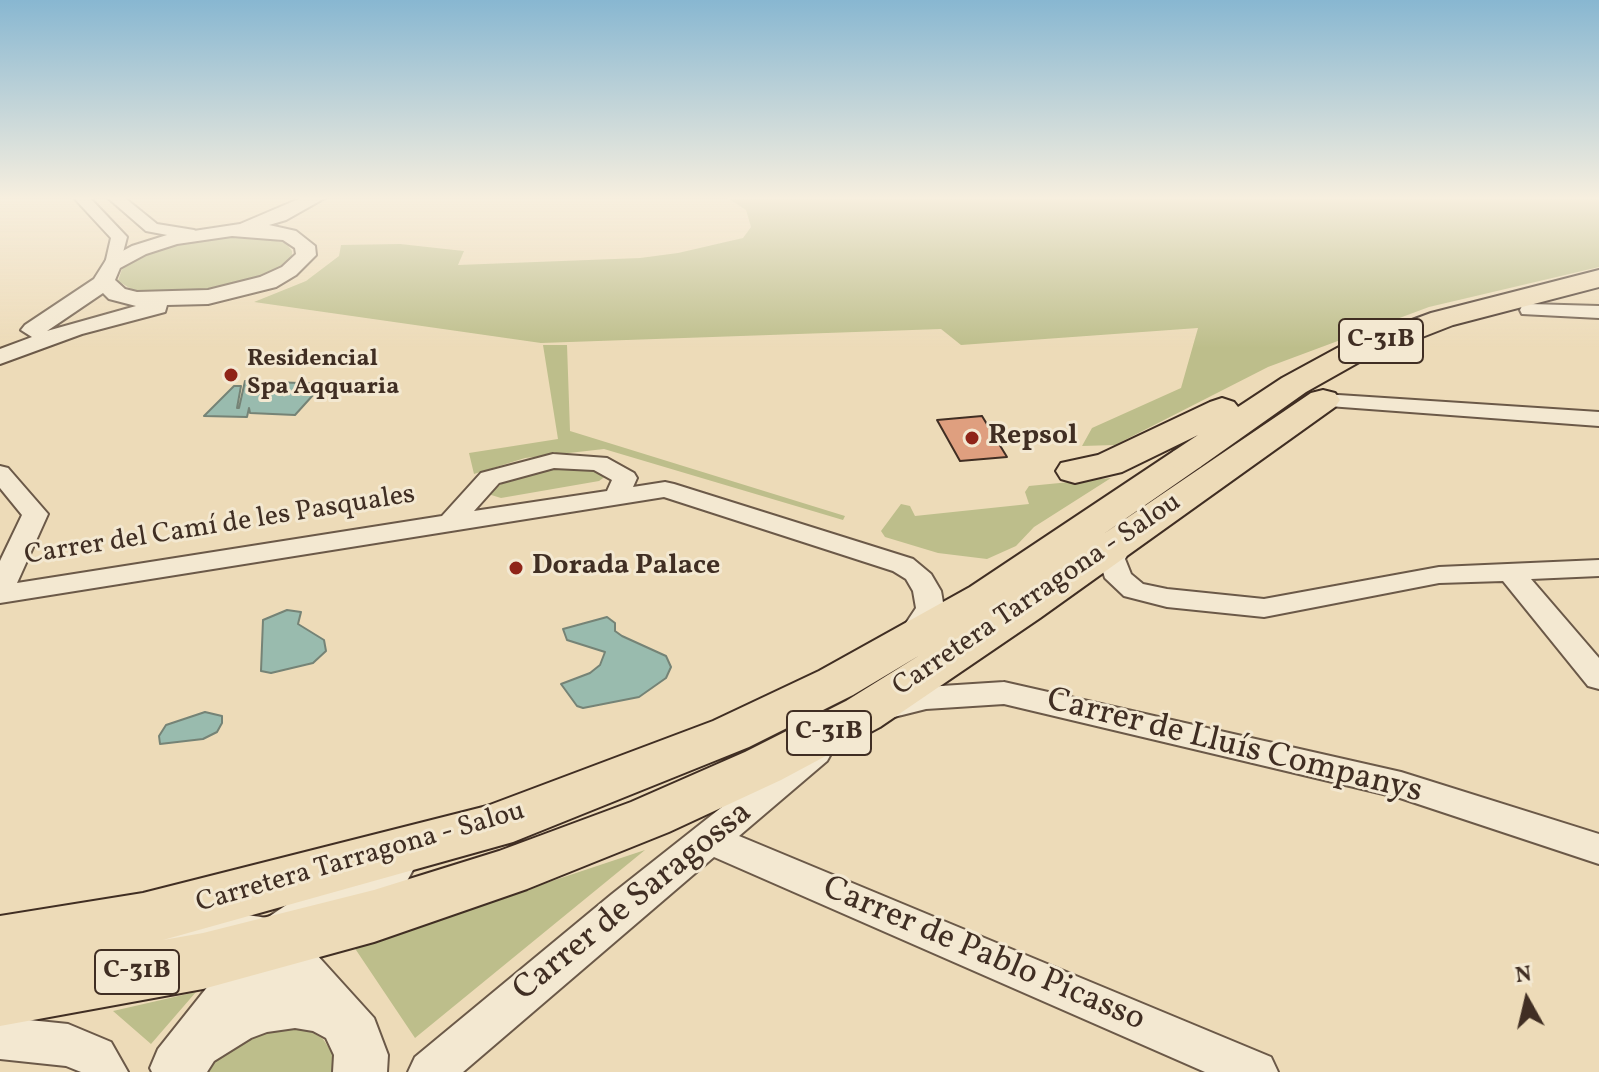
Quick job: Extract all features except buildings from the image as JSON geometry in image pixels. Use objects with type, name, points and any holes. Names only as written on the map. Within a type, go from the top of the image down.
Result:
[{"type":"highway","name":"Carretera Tarragona - Salou","points":[[1187,459],[1294,385],[1350,354],[1391,336],[1516,298],[1599,278]]},
{"type":"highway","name":"Carretera Tarragona - Salou","points":[[1323,400],[1388,361],[1443,338],[1529,310],[1599,294]]},
{"type":"highway","points":[[1075,471],[1109,464],[1339,350],[1391,336]]},
{"type":"main road","name":"Carretera Tarragona - Salou","points":[[0,996],[203,961],[374,916],[507,872],[650,817],[849,722],[1122,541],[1323,400]]},
{"type":"main road","name":"Carretera Tarragona - Salou","points":[[0,943],[143,919],[494,826],[731,734],[836,683],[985,597],[1187,459]]},
{"type":"street","points":[[116,248],[109,273],[117,294],[137,299],[208,297]]},
{"type":"street","points":[[0,346],[52,320],[139,250],[146,248]]},
{"type":"street","points":[[0,357],[95,323],[254,287],[289,271],[306,255],[306,248]]},
{"type":"street","points":[[1529,310],[1599,312]]},
{"type":"street","points":[[1323,400],[1599,419]]},
{"type":"street","name":"Carrer del Camí de les Pasquales","points":[[450,523],[490,478],[516,468],[553,461],[599,463],[625,478],[616,497]]},
{"type":"street","points":[[0,473],[35,514],[0,592]]},
{"type":"street","name":"Carrer del Camí de les Pasquales","points":[[0,592],[665,489],[903,565],[917,574],[927,591],[930,608],[908,642]]},
{"type":"street","points":[[1122,541],[1112,559],[1119,578],[1134,590],[1167,598],[1264,608],[1439,575],[1599,568]]},
{"type":"street","points":[[1510,572],[1599,678]]},
{"type":"street","name":"Carrer de Lluís Companys","points":[[849,722],[926,698],[1004,693],[1401,785],[1599,849]]},
{"type":"street","name":"Carrer de Saragossa","points":[[430,1072],[801,766],[849,722]]},
{"type":"street","points":[[176,1070],[273,941],[344,891],[406,860],[494,826]]},
{"type":"street","name":"Carrer de Pablo Picasso","points":[[710,839],[1256,1072]]},
{"type":"street","points":[[143,919],[273,941],[358,1055]]},
{"type":"street","points":[[176,1070],[203,1041],[233,1021],[264,1008],[295,1004],[322,1008],[358,1055]]},
{"type":"street","points":[[0,1038],[68,1045],[96,1057],[106,1072]]},
{"type":"green space","points":[[161,248],[290,248],[292,256],[283,267],[264,277],[221,290],[136,292],[118,281],[123,266]]},
{"type":"green space","points":[[340,248],[464,251],[458,265],[640,258],[700,248],[1599,248],[1599,267],[1429,307],[1268,367],[1115,445],[1082,446],[1092,428],[1181,388],[1198,328],[961,345],[941,329],[541,343],[254,302],[306,281],[339,256]]},
{"type":"green space","points":[[543,345],[567,345],[570,431],[845,516],[843,520],[604,449],[525,458],[474,474],[469,453],[558,439]]},
{"type":"green space","points":[[553,468],[594,469],[606,476],[599,481],[501,498],[488,494],[511,477]]},
{"type":"green space","points":[[1111,478],[1034,527],[1016,546],[987,559],[938,553],[885,537],[881,531],[901,504],[910,506],[915,516],[1029,504],[1025,492],[1029,486]]},
{"type":"green space","points":[[645,850],[415,1038],[354,947]]},
{"type":"green space","points":[[196,992],[151,1044],[113,1011]]},
{"type":"green space","points":[[286,1027],[307,1029],[323,1039],[333,1054],[336,1072],[205,1072],[218,1058],[263,1031]]},
{"type":"shaded area","points":[[245,381],[323,384],[295,415],[250,413],[249,408],[247,417],[204,416],[234,386],[241,386],[239,408]]},
{"type":"shaded area","points":[[287,610],[301,612],[298,624],[324,640],[326,651],[313,663],[271,673],[261,671],[263,620]]},
{"type":"shaded area","points":[[607,617],[615,623],[615,631],[666,656],[671,667],[666,678],[639,697],[583,708],[577,706],[561,684],[590,673],[600,665],[605,652],[567,640],[563,629]]},
{"type":"shaded area","points":[[205,712],[222,716],[217,732],[203,739],[160,744],[159,736],[166,725]]},
{"type":"place","name":"Residencial Spa Aqquaria","points":[[231,375]]},
{"type":"place","name":"Repsol","points":[[972,438]]},
{"type":"place","name":"Dorada Palace","points":[[516,568]]}]
